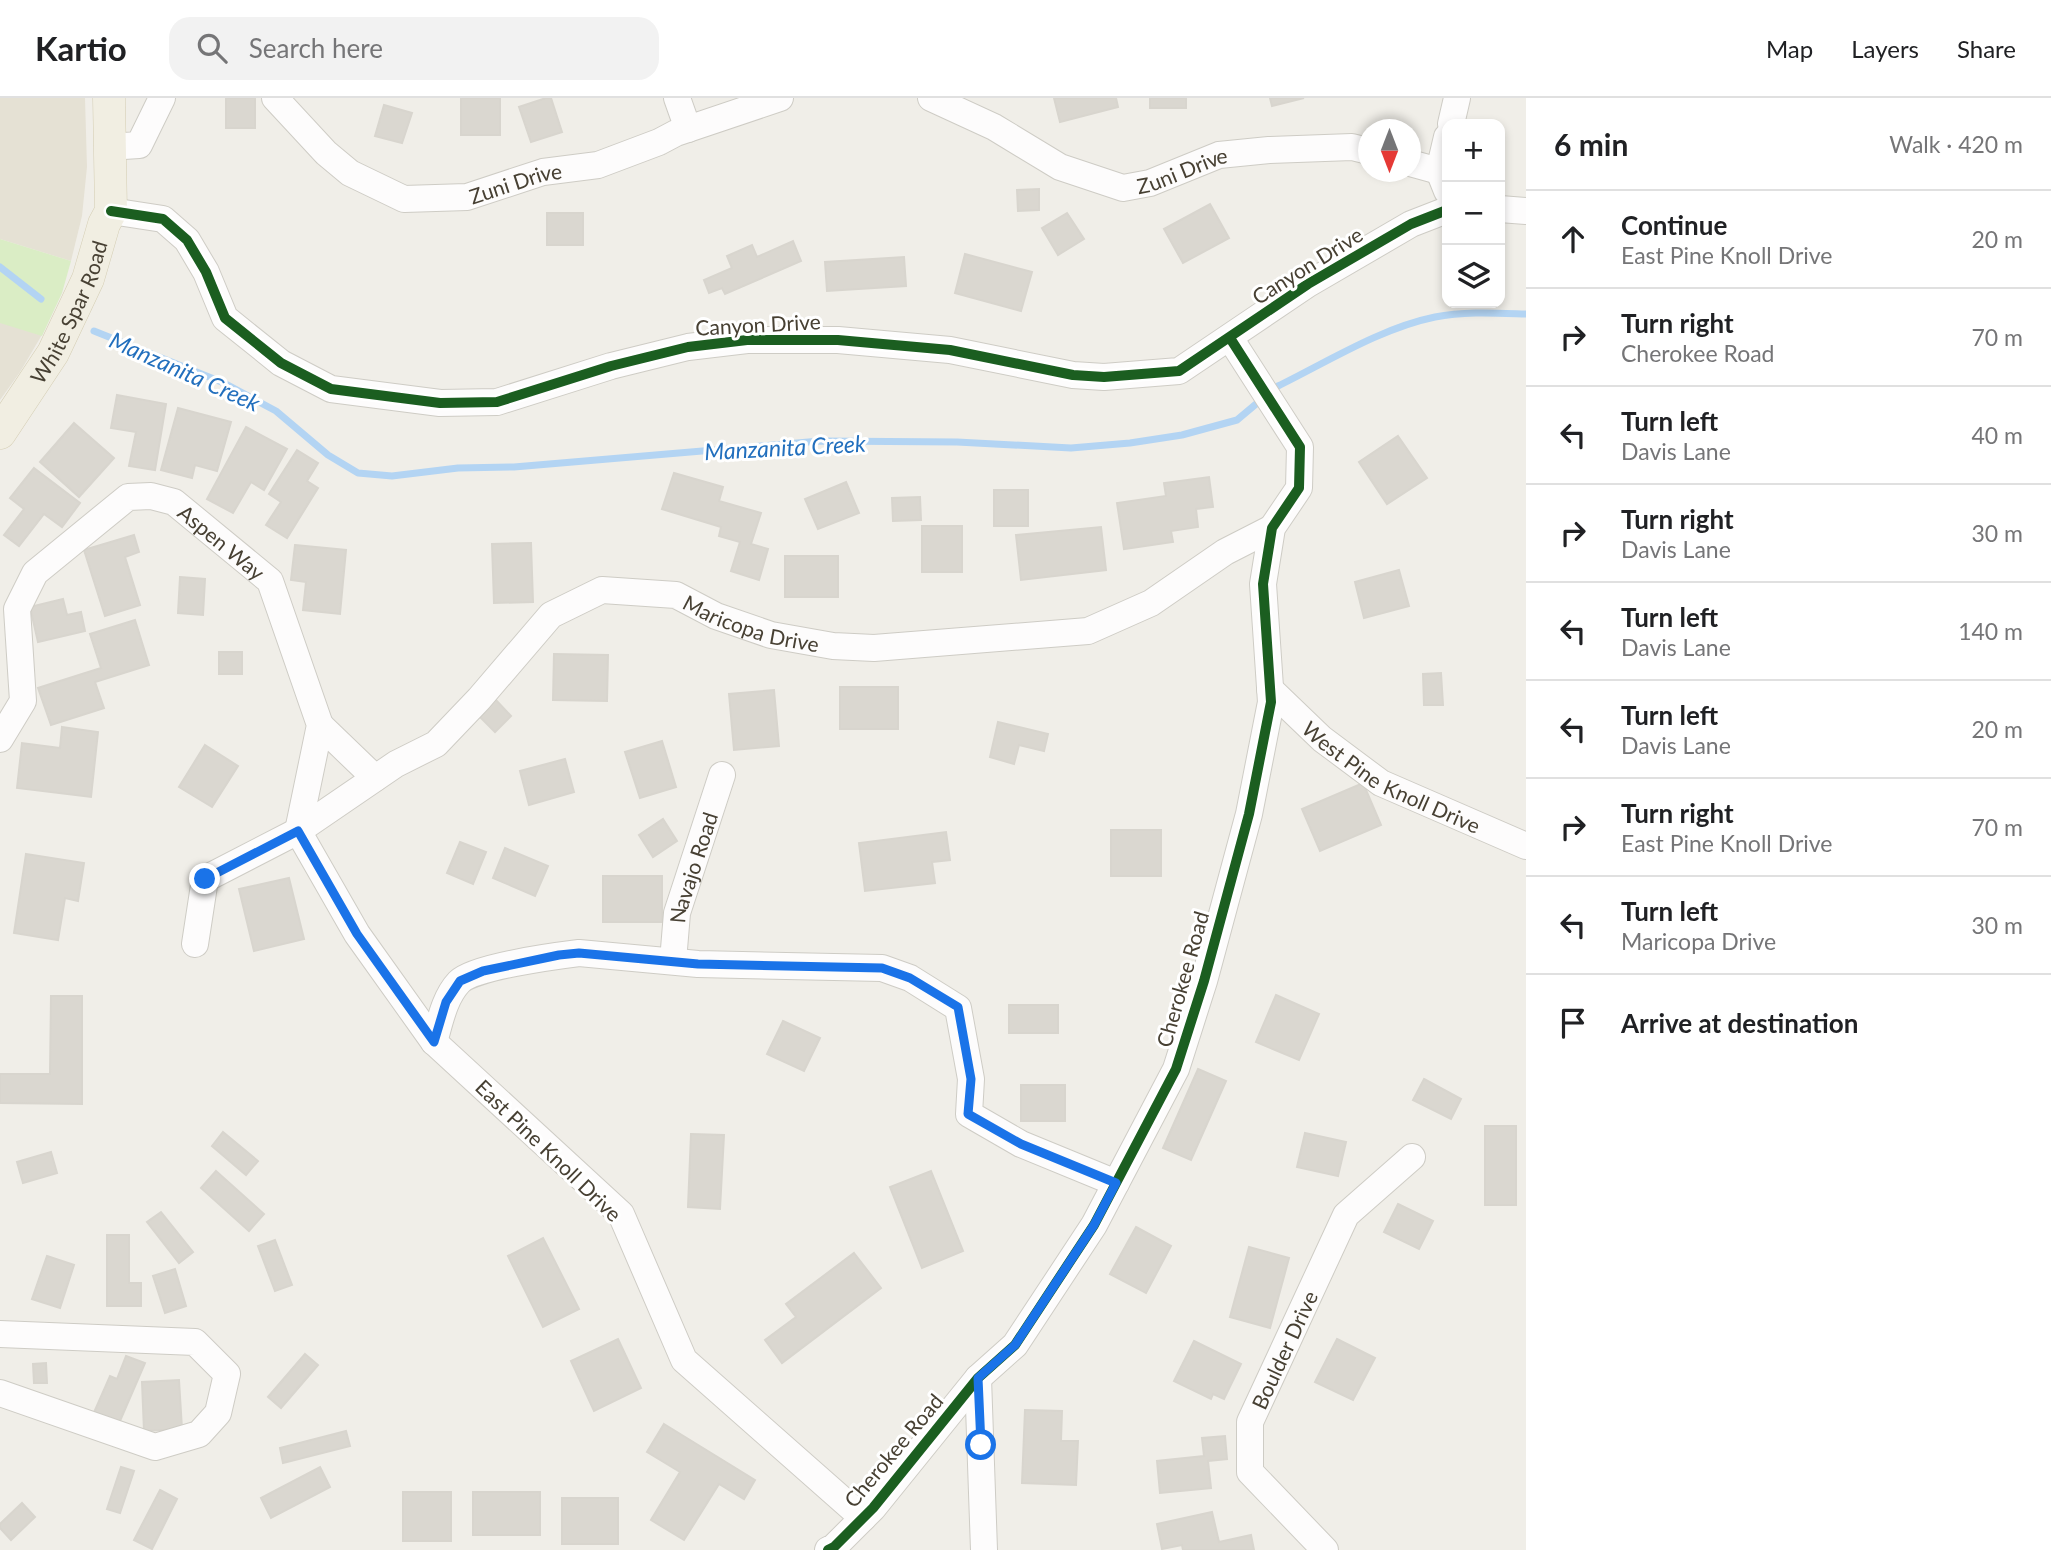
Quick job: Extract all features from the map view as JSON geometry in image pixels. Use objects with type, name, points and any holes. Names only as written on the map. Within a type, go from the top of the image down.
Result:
[{"type":"main road","name":"White Spar Road","points":[[0,433],[53,353],[88,279],[104,225],[111,211],[108,98]]},
{"type":"street","points":[[108,147],[139,145],[162,98]]},
{"type":"street","name":"Zuni Drive","points":[[275,98],[326,153],[350,173],[404,200],[467,197],[543,172],[598,165],[688,129],[780,98]]},
{"type":"street","points":[[677,98],[688,129]]},
{"type":"street","name":"Zuni Drive","points":[[931,98],[994,127],[1060,167],[1123,188],[1150,183],[1219,155],[1269,150],[1358,148]]},
{"type":"street","points":[[1452,119],[1457,98]]},
{"type":"street","points":[[1421,169],[1442,180]]},
{"type":"street","points":[[1505,209],[1526,211]]},
{"type":"street","name":"Canyon Drive","points":[[111,211],[163,219],[187,240],[206,272],[225,318],[281,363],[331,389],[440,403],[497,402],[611,366],[688,347],[747,341],[838,340],[950,350],[1073,374],[1104,377],[1179,371],[1308,284],[1411,224],[1442,212]]},
{"type":"street","name":"Cherokee Road","points":[[828,1550],[863,1518],[978,1378],[1015,1345],[1094,1225],[1176,1069],[1204,981],[1249,814],[1271,702],[1263,584],[1272,528],[1299,488],[1300,447],[1230,338]]},
{"type":"street","name":"Aspen Way","points":[[0,739],[23,701],[18,609],[35,573],[128,497],[151,496],[174,502],[270,581],[320,725]]},
{"type":"street","name":"Maricopa Drive","points":[[195,944],[205,879],[298,831],[396,764],[436,744],[479,699],[551,615],[602,590],[676,595],[716,616],[771,635],[833,646],[874,648],[1088,631],[1151,603],[1225,552],[1272,528]]},
{"type":"street","name":"West Pine Knoll Drive","points":[[1270,689],[1322,739],[1381,783],[1526,846]]},
{"type":"street","points":[[320,725],[375,778]]},
{"type":"street","points":[[298,831],[320,725]]},
{"type":"street","name":"Navajo Road","points":[[673,961],[677,913],[722,775]]},
{"type":"street","name":"East Pine Knoll Drive","points":[[298,831],[357,934],[434,1042],[621,1214],[684,1360],[863,1518]]},
{"type":"street","points":[[434,1042],[446,1002],[460,981],[483,971],[579,953],[698,964],[882,968],[910,978],[958,1007],[971,1079],[968,1114],[1021,1144],[1116,1183]]},
{"type":"street","name":"Boulder Drive","points":[[1325,1550],[1250,1472],[1251,1422],[1346,1215],[1412,1157]]},
{"type":"street","points":[[0,1334],[195,1342],[227,1374],[218,1413],[199,1434],[155,1447],[0,1393]]},
{"type":"street","points":[[978,1378],[984,1550]]},
{"type":"shaded area","points":[[0,98],[85,98],[87,167],[82,216],[71,261],[0,239]]},
{"type":"shaded area","points":[[0,320],[43,333],[0,400]]},
{"type":"green space","points":[[0,239],[71,261],[62,293],[42,336],[0,323]]},
{"type":"building","points":[[226,98],[255,98],[255,128],[226,128]]},
{"type":"building","points":[[461,98],[500,98],[500,135],[461,135]]},
{"type":"building","points":[[551,98],[562,132],[531,142],[519,107]]},
{"type":"building","points":[[1054,98],[1116,98],[1118,107],[1060,122]]},
{"type":"building","points":[[1150,98],[1186,98],[1186,108],[1150,108]]},
{"type":"building","points":[[1270,98],[1304,98],[1272,106]]},
{"type":"building","points":[[384,105],[412,113],[402,143],[375,136]]},
{"type":"building","points":[[1039,189],[1039,210],[1018,211],[1017,190]]},
{"type":"building","points":[[1210,204],[1229,238],[1183,263],[1164,229]]},
{"type":"building","points":[[547,213],[583,213],[583,245],[547,245]]},
{"type":"building","points":[[1067,213],[1084,239],[1058,255],[1042,228]]},
{"type":"building","points":[[793,241],[801,261],[725,294],[722,288],[709,293],[704,280],[732,268],[727,256],[752,245],[757,257]]},
{"type":"building","points":[[965,254],[1032,272],[1021,311],[955,293]]},
{"type":"building","points":[[904,257],[906,286],[827,291],[825,262]]},
{"type":"building","points":[[117,395],[166,404],[155,470],[129,466],[136,432],[111,428]]},
{"type":"building","points":[[178,408],[231,422],[217,471],[195,465],[192,478],[161,470]]},
{"type":"building","points":[[74,423],[114,458],[79,497],[40,462]]},
{"type":"building","points":[[246,427],[287,449],[264,490],[251,482],[233,513],[207,499]]},
{"type":"building","points":[[1398,436],[1427,478],[1387,504],[1359,462]]},
{"type":"building","points":[[297,450],[318,463],[307,481],[318,488],[287,538],[266,525],[281,502],[269,494]]},
{"type":"building","points":[[34,468],[80,503],[62,527],[44,514],[19,546],[4,535],[24,509],[10,498]]},
{"type":"building","points":[[674,473],[723,487],[719,501],[761,513],[751,544],[768,549],[759,580],[731,571],[740,542],[719,536],[721,527],[662,509]]},
{"type":"building","points":[[1209,477],[1213,507],[1196,509],[1198,527],[1171,531],[1173,542],[1124,549],[1117,503],[1166,496],[1164,483]]},
{"type":"building","points":[[846,482],[859,513],[818,529],[805,499]]},
{"type":"building","points":[[994,490],[1028,490],[1028,526],[994,526]]},
{"type":"building","points":[[920,497],[921,520],[893,521],[892,498]]},
{"type":"building","points":[[922,526],[962,526],[962,572],[922,572]]},
{"type":"building","points":[[1101,527],[1106,570],[1021,580],[1016,535]]},
{"type":"building","points":[[134,535],[139,552],[125,557],[140,605],[105,616],[84,550]]},
{"type":"building","points":[[531,543],[533,602],[494,603],[492,544]]},
{"type":"building","points":[[295,545],[346,550],[340,614],[303,610],[306,582],[291,580]]},
{"type":"building","points":[[785,556],[838,556],[838,597],[785,597]]},
{"type":"building","points":[[1399,570],[1409,606],[1364,618],[1355,582]]},
{"type":"building","points":[[180,577],[205,579],[203,615],[178,613]]},
{"type":"building","points":[[63,599],[67,615],[81,612],[85,631],[38,642],[30,607]]},
{"type":"building","points":[[135,620],[149,665],[95,682],[104,708],[51,725],[38,688],[101,668],[90,634]]},
{"type":"building","points":[[219,652],[242,652],[242,674],[219,674]]},
{"type":"building","points":[[554,654],[608,655],[607,701],[553,700]]},
{"type":"building","points":[[1441,673],[1443,705],[1424,705],[1423,674]]},
{"type":"building","points":[[840,687],[898,687],[898,729],[840,729]]},
{"type":"building","points":[[774,690],[779,746],[734,750],[729,694]]},
{"type":"building","points":[[494,698],[511,716],[495,732],[478,715]]},
{"type":"building","points":[[998,722],[1048,734],[1044,751],[1019,745],[1014,764],[990,757]]},
{"type":"building","points":[[62,727],[98,732],[91,797],[17,788],[22,743],[60,748]]},
{"type":"building","points":[[662,741],[676,787],[640,798],[625,752]]},
{"type":"building","points":[[205,745],[238,766],[212,807],[179,787]]},
{"type":"building","points":[[565,759],[574,792],[529,805],[520,771]]},
{"type":"building","points":[[1363,783],[1381,825],[1320,851],[1302,809]]},
{"type":"building","points":[[663,819],[677,841],[653,857],[639,835]]},
{"type":"building","points":[[1111,830],[1161,830],[1161,876],[1111,876]]},
{"type":"building","points":[[946,832],[950,860],[932,862],[935,883],[865,891],[859,843]]},
{"type":"building","points":[[460,842],[486,852],[473,884],[447,873]]},
{"type":"building","points":[[505,848],[548,866],[535,896],[493,878]]},
{"type":"building","points":[[26,854],[84,863],[78,901],[65,898],[58,940],[14,933]]},
{"type":"building","points":[[603,876],[662,876],[662,922],[603,922]]},
{"type":"building","points":[[289,878],[304,939],[254,951],[239,889]]},
{"type":"building","points":[[1276,995],[1319,1014],[1299,1060],[1256,1042]]},
{"type":"building","points":[[51,996],[82,996],[82,1104],[0,1103],[0,1074],[50,1074]]},
{"type":"building","points":[[1009,1005],[1058,1005],[1058,1033],[1009,1033]]},
{"type":"building","points":[[783,1021],[820,1038],[804,1071],[767,1054]]},
{"type":"building","points":[[1198,1069],[1226,1081],[1191,1160],[1163,1148]]},
{"type":"building","points":[[1424,1079],[1461,1099],[1451,1119],[1413,1100]]},
{"type":"building","points":[[1021,1085],[1065,1085],[1065,1121],[1021,1121]]},
{"type":"building","points":[[1485,1126],[1516,1126],[1516,1205],[1485,1205]]},
{"type":"building","points":[[223,1132],[258,1161],[246,1175],[212,1146]]},
{"type":"building","points":[[1305,1133],[1346,1142],[1338,1176],[1297,1167]]},
{"type":"building","points":[[691,1134],[724,1135],[720,1209],[688,1207]]},
{"type":"building","points":[[51,1152],[57,1173],[23,1183],[17,1162]]},
{"type":"building","points":[[216,1171],[264,1214],[249,1231],[201,1188]]},
{"type":"building","points":[[931,1171],[963,1251],[922,1268],[890,1187]]},
{"type":"building","points":[[1398,1204],[1433,1221],[1419,1249],[1384,1232]]},
{"type":"building","points":[[161,1212],[193,1252],[179,1263],[147,1222]]},
{"type":"building","points":[[1136,1227],[1171,1246],[1146,1293],[1110,1274]]},
{"type":"building","points":[[107,1235],[129,1235],[129,1283],[141,1283],[141,1306],[107,1306]]},
{"type":"building","points":[[543,1238],[579,1309],[543,1327],[508,1256]]},
{"type":"building","points":[[275,1240],[292,1285],[275,1291],[258,1246]]},
{"type":"building","points":[[1249,1247],[1289,1258],[1270,1328],[1230,1317]]},
{"type":"building","points":[[854,1253],[881,1288],[782,1363],[765,1340],[796,1317],[786,1304]]},
{"type":"building","points":[[47,1256],[74,1265],[60,1308],[32,1299]]},
{"type":"building","points":[[175,1269],[186,1306],[165,1313],[153,1276]]},
{"type":"building","points":[[618,1339],[641,1388],[594,1411],[571,1361]]},
{"type":"building","points":[[1337,1339],[1375,1358],[1353,1400],[1315,1382]]},
{"type":"building","points":[[1194,1341],[1241,1364],[1224,1399],[1213,1394],[1211,1399],[1174,1381]]},
{"type":"building","points":[[305,1354],[318,1365],[281,1408],[268,1397]]},
{"type":"building","points":[[126,1356],[145,1363],[117,1428],[92,1417],[110,1376],[117,1379]]},
{"type":"building","points":[[46,1363],[47,1383],[34,1383],[33,1364]]},
{"type":"building","points":[[179,1380],[182,1429],[144,1431],[142,1382]]},
{"type":"building","points":[[1025,1410],[1062,1411],[1061,1441],[1078,1441],[1076,1485],[1022,1483]]},
{"type":"building","points":[[664,1424],[755,1480],[744,1499],[719,1484],[684,1540],[651,1520],[680,1472],[647,1452]]},
{"type":"building","points":[[346,1431],[350,1446],[283,1463],[280,1448]]},
{"type":"building","points":[[1225,1436],[1227,1459],[1208,1461],[1211,1488],[1160,1493],[1157,1461],[1204,1456],[1202,1438]]},
{"type":"building","points":[[121,1467],[134,1471],[120,1513],[107,1509]]},
{"type":"building","points":[[320,1467],[330,1487],[271,1518],[261,1498]]},
{"type":"building","points":[[160,1490],[177,1499],[152,1549],[134,1540]]},
{"type":"building","points":[[403,1492],[451,1492],[451,1541],[403,1541]]},
{"type":"building","points":[[473,1492],[540,1492],[540,1535],[473,1535]]},
{"type":"building","points":[[562,1498],[618,1498],[618,1544],[562,1544]]},
{"type":"building","points":[[22,1503],[35,1517],[11,1540],[0,1528],[0,1524]]},
{"type":"building","points":[[1212,1512],[1219,1542],[1251,1535],[1254,1550],[1183,1550],[1182,1545],[1162,1549],[1157,1524]]},
{"type":"waterway","name":"Manzanita Creek","points":[[0,267],[41,299]]},
{"type":"waterway","name":"Manzanita Creek","points":[[1271,391],[1355,347],[1415,322],[1458,314],[1526,314]]},
{"type":"waterway","name":"Manzanita Creek","points":[[94,331],[224,383],[276,411],[328,455],[358,473],[392,476],[458,468],[514,467],[820,441],[957,442],[1071,448],[1130,443],[1182,435],[1237,420],[1262,399]]},
{"type":"cycle path","points":[[111,211],[163,219],[187,240],[206,272],[225,318],[281,363],[331,389],[440,403],[497,402],[611,366],[688,347],[747,340],[838,340],[950,350],[1073,375],[1104,377],[1179,371],[1308,284],[1411,224],[1442,212]]},
{"type":"cycle path","points":[[828,1550],[873,1508],[978,1378],[1015,1345],[1094,1225],[1176,1069],[1204,981],[1249,814],[1271,702],[1263,584],[1272,528],[1299,488],[1300,447],[1230,338]]},
{"type":"route","points":[[205,879],[298,831],[357,934],[434,1042],[446,1002],[460,981],[483,971],[579,953],[698,964],[882,968],[910,978],[958,1007],[971,1079],[968,1114],[1021,1144],[1116,1183],[1094,1225],[1015,1345],[978,1378],[981,1445]]}]
